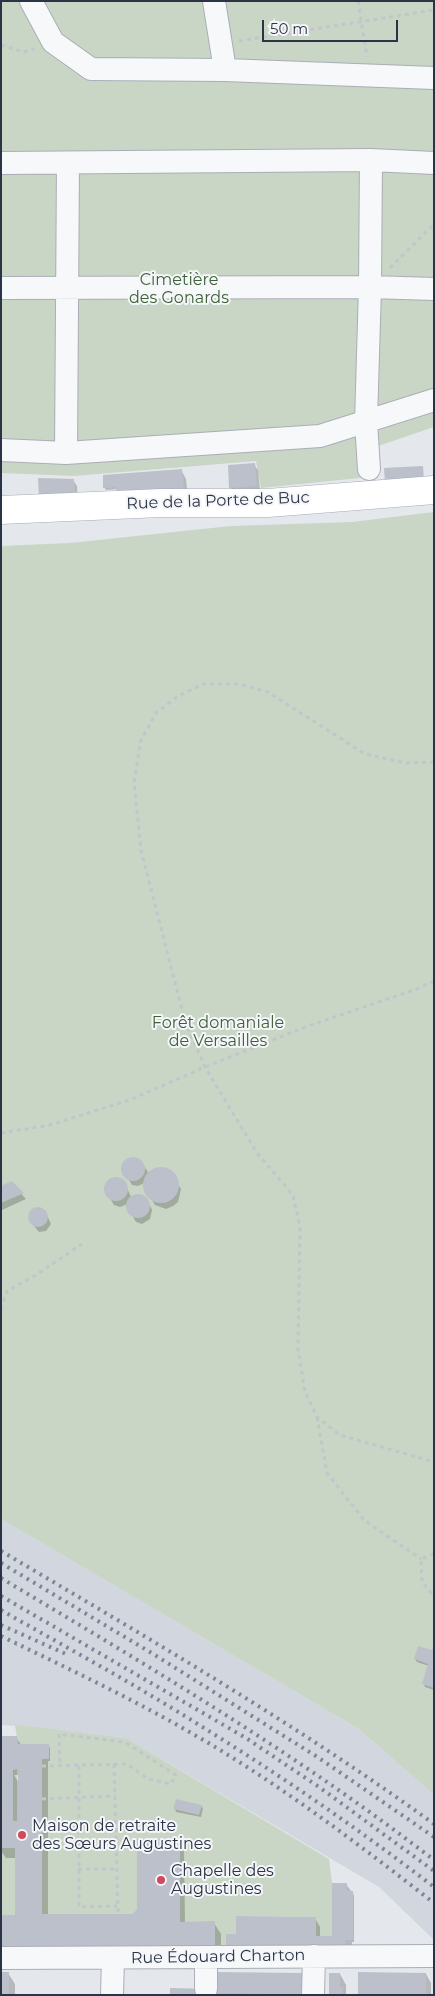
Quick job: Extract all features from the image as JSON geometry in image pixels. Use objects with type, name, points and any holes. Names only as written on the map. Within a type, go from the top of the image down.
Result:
[{"type":"main road","name":"Rue de la Porte de Buc","points":[[1,510],[161,503],[268,503],[434,490]]},
{"type":"street","points":[[31,1],[54,42],[91,69],[225,70],[434,78]]},
{"type":"street","points":[[214,1],[225,70]]},
{"type":"street","points":[[1,162],[371,160],[434,163]]},
{"type":"street","points":[[369,469],[366,422],[371,160]]},
{"type":"street","points":[[66,453],[68,163]]},
{"type":"street","points":[[1,288],[370,287],[434,289]]},
{"type":"street","points":[[1,450],[66,453],[320,436],[434,400]]},
{"type":"street","points":[[313,1995],[314,1956]]},
{"type":"street","name":"Rue Édouard Charton","points":[[1,1958],[434,1956]]},
{"type":"street","points":[[206,1957],[206,1989]]},
{"type":"street","points":[[112,1995],[113,1958]]},
{"type":"path","points":[[358,1],[370,76]]},
{"type":"path","points":[[221,44],[434,10]]},
{"type":"path","points":[[1,45],[24,52],[54,42]]},
{"type":"path","points":[[370,287],[434,224]]},
{"type":"path","points":[[420,1559],[364,1520],[327,1474],[317,1416],[304,1392],[298,1349],[300,1227],[293,1195],[257,1153],[205,1067],[185,1021],[141,850],[134,782],[141,740],[156,713],[178,696],[204,684],[239,684],[268,692],[365,754],[406,763],[434,762]]},
{"type":"path","points":[[1,1134],[50,1125],[132,1099],[205,1067],[308,1026],[417,989],[434,981]]},
{"type":"path","points":[[1,1310],[7,1291],[36,1275],[82,1244]]},
{"type":"path","points":[[317,1416],[340,1435],[434,1462]]},
{"type":"path","points":[[420,1559],[434,1554]]},
{"type":"path","points":[[420,1559],[422,1582],[434,1596]]},
{"type":"path","points":[[42,1766],[60,1766],[79,1766],[127,1764],[148,1779],[171,1784],[176,1775],[125,1742],[59,1734],[60,1766]]},
{"type":"path","points":[[114,1764],[118,1914]]},
{"type":"path","points":[[79,1766],[79,1907],[118,1906]]},
{"type":"path","points":[[42,1799],[115,1796]]},
{"type":"path","points":[[78,1869],[117,1869]]},
{"type":"shaded area","points":[[1,1519],[359,1729],[434,1795],[434,1940],[379,1887],[126,1738],[40,1727],[1,1725]]},
{"type":"green space","name":"Cimetière des Gonards","points":[[1,1],[434,1],[434,427],[378,446],[379,476],[261,488],[256,461],[74,476],[1,473]]},
{"type":"green space","name":"Forêt domaniale de Versailles","points":[[434,512],[434,1795],[359,1729],[1,1519],[1,546],[70,543],[231,526],[352,522]]},
{"type":"green space","points":[[15,1725],[126,1738],[329,1859],[332,1883],[332,1936],[316,1936],[315,1917],[237,1916],[236,1934],[226,1934],[226,1946],[215,1946],[215,1922],[180,1922],[180,1838],[137,1909],[132,1914],[42,1914],[42,1759],[49,1758],[49,1744],[18,1744]]},
{"type":"green space","points":[[17,1761],[17,1821],[13,1821],[13,1770]]},
{"type":"green space","points":[[1,1848],[15,1848],[15,1915],[1,1915]]},
{"type":"building","points":[[255,463],[257,486],[229,488],[228,465]]},
{"type":"building","points":[[423,466],[424,481],[385,483],[384,468]]},
{"type":"building","points":[[182,469],[184,491],[117,494],[116,487],[103,488],[103,475]]},
{"type":"building","points":[[38,478],[74,479],[75,497],[39,499]]},
{"type":"building","points":[[133,1157],[142,1160],[145,1169],[142,1178],[133,1181],[124,1178],[121,1169],[124,1160]]},
{"type":"building","points":[[161,1167],[174,1172],[179,1185],[174,1198],[161,1203],[148,1198],[143,1185],[148,1172]]},
{"type":"building","points":[[116,1177],[125,1180],[128,1189],[125,1198],[116,1201],[107,1198],[104,1189],[107,1180]]},
{"type":"building","points":[[12,1181],[24,1193],[1,1203],[1,1186]]},
{"type":"building","points":[[138,1194],[147,1197],[150,1206],[147,1215],[138,1218],[129,1215],[126,1206],[129,1197]]},
{"type":"building","points":[[38,1207],[45,1210],[48,1217],[45,1224],[38,1227],[31,1224],[28,1217],[31,1210]]},
{"type":"building","points":[[418,1646],[432,1650],[434,1646],[434,1688],[422,1684],[428,1664],[414,1659]]},
{"type":"building","name":"Maison de retraite des Sœurs Augustines","points":[[1,1736],[17,1736],[18,1744],[49,1744],[49,1759],[42,1759],[42,1914],[132,1914],[137,1909],[137,1839],[180,1838],[180,1922],[215,1921],[215,1946],[1,1946],[1,1915],[15,1915],[15,1848],[1,1848]],"holes":[[[18,1769],[17,1821],[13,1821],[13,1770]]]},
{"type":"building","points":[[176,1799],[202,1805],[199,1815],[173,1809]]},
{"type":"building","points":[[332,1883],[347,1883],[347,1891],[353,1891],[353,1940],[345,1940],[345,1946],[226,1946],[226,1934],[236,1934],[236,1916],[316,1917],[316,1936],[332,1936]]},
{"type":"building","points":[[1,1972],[9,1972],[9,1995],[1,1995]]},
{"type":"building","points":[[214,1972],[302,1973],[302,1995],[223,1993],[223,1995],[170,1995],[170,1988],[214,1989]]},
{"type":"building","points":[[358,1972],[426,1973],[426,1994],[358,1995]]},
{"type":"building","points":[[329,1973],[340,1973],[340,1987],[343,1987],[343,1995],[329,1995]]},
{"type":"railway","points":[[1,1551],[166,1649],[329,1751],[434,1824]]},
{"type":"railway","points":[[1,1563],[150,1652],[319,1758],[434,1837]]},
{"type":"railway","points":[[1,1578],[167,1678],[276,1748],[330,1784],[434,1860]]},
{"type":"railway","points":[[1,1596],[246,1738],[319,1787],[434,1871]]},
{"type":"railway","points":[[1,1610],[154,1697],[234,1747],[350,1825],[434,1887]]},
{"type":"railway","points":[[1,1625],[66,1654]]},
{"type":"railway","points":[[1,1636],[139,1705],[220,1750],[329,1824],[434,1903]]},
{"type":"place","name":"Maison de retraite des Sœurs Augustines","points":[[22,1835]]},
{"type":"place","name":"Chapelle des Augustines","points":[[161,1880]]}]
